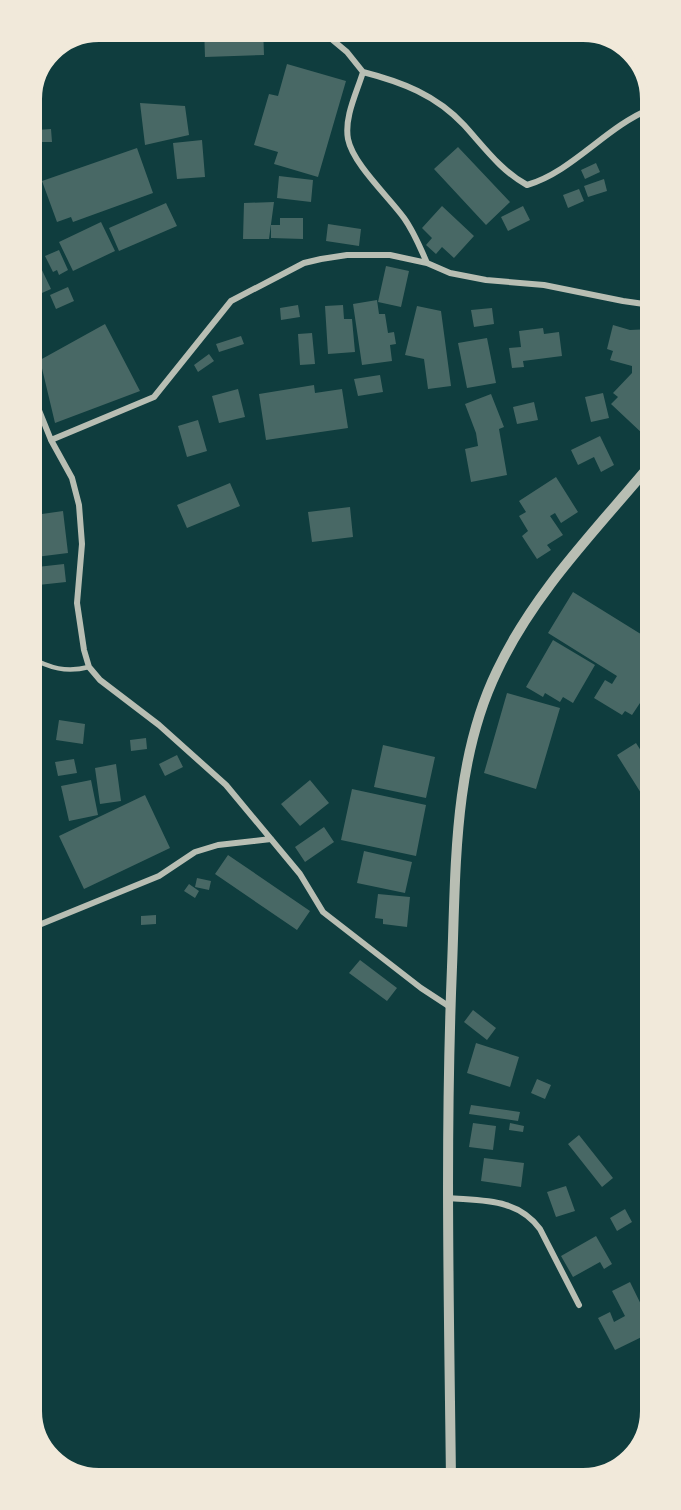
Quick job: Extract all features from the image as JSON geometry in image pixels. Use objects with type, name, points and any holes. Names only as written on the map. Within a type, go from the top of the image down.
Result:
[{"type":"street","points":[[330,38],[347,52],[363,72],[407,85],[436,100],[463,124],[512,177],[527,186],[544,180],[604,137],[644,113]]},
{"type":"street","points":[[363,72],[348,118],[348,138],[353,155],[404,218],[415,235],[427,263]]},
{"type":"street","points":[[51,440],[154,397],[231,301],[304,263],[347,255],[390,255],[427,263],[459,275],[486,280],[544,285],[644,304]]},
{"type":"street","points":[[38,408],[51,440],[72,478],[79,505],[82,544],[77,603],[89,667],[100,680],[159,725],[226,785],[300,874],[322,912],[413,982],[450,1006]]},
{"type":"street","points":[[451,1472],[448,1198],[450,1006],[461,795],[474,734],[496,671],[544,590],[644,472]]},
{"type":"street","points":[[38,925],[159,876],[195,852],[218,845],[272,839]]},
{"type":"street","points":[[448,1198],[490,1201],[521,1210],[540,1229],[579,1305]]},
{"type":"lane","points":[[38,660],[60,669],[74,671],[89,667]]},
{"type":"building","points":[[204,38],[263,38],[264,55],[205,57]]},
{"type":"building","points":[[287,64],[346,81],[318,177],[274,164],[278,152],[254,145],[269,94],[278,96]]},
{"type":"building","points":[[140,103],[185,106],[189,135],[145,145]]},
{"type":"building","points":[[51,129],[52,142],[38,142],[38,130]]},
{"type":"building","points":[[202,140],[205,177],[177,179],[173,143]]},
{"type":"building","points":[[458,147],[510,202],[486,225],[434,169]]},
{"type":"building","points":[[137,148],[153,193],[73,222],[71,217],[57,222],[42,181]]},
{"type":"building","points":[[596,163],[600,172],[585,179],[581,170]]},
{"type":"building","points":[[279,176],[313,180],[311,202],[277,198]]},
{"type":"building","points":[[604,179],[607,191],[588,197],[584,186]]},
{"type":"building","points":[[579,189],[584,201],[568,208],[563,195]]},
{"type":"building","points":[[274,202],[269,239],[243,239],[244,203]]},
{"type":"building","points":[[166,203],[177,226],[119,251],[109,228]]},
{"type":"building","points":[[442,206],[474,236],[454,258],[442,247],[436,254],[426,245],[432,238],[422,228]]},
{"type":"building","points":[[523,206],[530,220],[508,231],[501,217]]},
{"type":"building","points":[[280,218],[303,218],[303,239],[271,238],[271,225],[280,225]]},
{"type":"building","points":[[101,222],[115,251],[73,271],[59,242]]},
{"type":"building","points":[[328,224],[361,229],[359,246],[326,241]]},
{"type":"building","points":[[59,250],[68,270],[59,275],[57,270],[53,272],[45,256]]},
{"type":"building","points":[[386,266],[409,271],[401,307],[378,302]]},
{"type":"building","points":[[41,268],[51,289],[38,295],[38,269]]},
{"type":"building","points":[[68,287],[74,301],[56,309],[50,295]]},
{"type":"building","points":[[377,300],[379,314],[385,314],[388,333],[394,332],[396,344],[390,345],[392,361],[362,365],[353,304]]},
{"type":"building","points":[[298,305],[300,317],[281,320],[280,308]]},
{"type":"building","points":[[343,305],[344,319],[352,319],[355,352],[328,354],[325,306]]},
{"type":"building","points":[[417,306],[441,311],[451,386],[428,389],[424,359],[405,355]]},
{"type":"building","points":[[492,308],[494,324],[474,327],[471,310]]},
{"type":"building","points":[[105,324],[140,391],[55,423],[40,360]]},
{"type":"building","points":[[613,325],[630,330],[644,329],[644,435],[611,404],[618,397],[613,393],[632,373],[632,366],[610,360],[613,351],[607,349]]},
{"type":"building","points":[[543,328],[544,334],[559,332],[562,356],[523,361],[524,367],[512,368],[509,348],[521,347],[519,331]]},
{"type":"building","points":[[312,333],[315,364],[300,365],[298,334]]},
{"type":"building","points":[[241,336],[244,344],[219,352],[216,344]]},
{"type":"building","points":[[487,338],[496,383],[467,388],[458,343]]},
{"type":"building","points":[[209,354],[214,361],[198,372],[194,365]]},
{"type":"building","points":[[380,375],[383,392],[358,396],[354,379]]},
{"type":"building","points":[[314,385],[315,393],[342,389],[348,428],[266,440],[259,394]]},
{"type":"building","points":[[238,389],[245,417],[219,423],[212,396]]},
{"type":"building","points":[[603,393],[609,418],[591,422],[585,397]]},
{"type":"building","points":[[491,394],[504,427],[499,429],[507,475],[471,482],[465,449],[478,446],[476,433],[465,404]]},
{"type":"building","points":[[534,402],[538,420],[517,424],[513,407]]},
{"type":"building","points":[[198,420],[207,451],[187,457],[178,426]]},
{"type":"building","points":[[600,436],[614,465],[601,472],[594,457],[578,465],[571,450]]},
{"type":"building","points":[[556,477],[578,512],[561,523],[555,513],[550,516],[563,535],[547,545],[551,550],[537,559],[522,536],[528,531],[519,516],[526,512],[519,501]]},
{"type":"building","points":[[230,483],[240,506],[187,528],[177,505]]},
{"type":"building","points":[[350,507],[353,537],[312,542],[308,512]]},
{"type":"building","points":[[63,511],[68,553],[38,557],[38,515]]},
{"type":"building","points":[[64,564],[66,582],[38,585],[38,567]]},
{"type":"building","points":[[573,592],[644,636],[644,705],[640,703],[632,715],[625,711],[622,715],[594,698],[605,680],[612,684],[617,676],[548,633]]},
{"type":"building","points":[[553,640],[595,665],[573,703],[563,697],[560,702],[545,693],[543,697],[526,687]]},
{"type":"building","points":[[507,693],[560,708],[536,789],[484,773]]},
{"type":"building","points":[[59,720],[85,724],[83,744],[56,740]]},
{"type":"building","points":[[146,738],[147,749],[131,751],[130,740]]},
{"type":"building","points":[[636,743],[644,756],[644,798],[617,755]]},
{"type":"building","points":[[383,745],[435,757],[426,798],[374,787]]},
{"type":"building","points":[[177,755],[183,767],[165,776],[159,764]]},
{"type":"building","points":[[74,759],[77,773],[58,776],[55,762]]},
{"type":"building","points":[[116,764],[121,801],[100,804],[95,768]]},
{"type":"building","points":[[91,780],[98,815],[69,821],[61,786]]},
{"type":"building","points":[[310,780],[329,803],[300,826],[281,804]]},
{"type":"building","points":[[352,789],[426,805],[416,856],[341,840]]},
{"type":"building","points":[[145,795],[170,848],[84,889],[59,836]]},
{"type":"building","points":[[324,827],[334,842],[305,862],[295,847]]},
{"type":"building","points":[[364,851],[412,862],[405,893],[357,883]]},
{"type":"building","points":[[228,855],[310,911],[297,930],[215,874]]},
{"type":"building","points":[[197,878],[211,881],[209,890],[195,887]]},
{"type":"building","points":[[189,884],[199,891],[195,898],[184,891]]},
{"type":"building","points":[[378,894],[410,897],[407,927],[383,924],[383,919],[375,918]]},
{"type":"building","points":[[156,915],[156,924],[141,925],[141,916]]},
{"type":"building","points":[[360,960],[397,988],[387,1001],[349,973]]},
{"type":"building","points":[[473,1010],[496,1028],[487,1040],[464,1022]]},
{"type":"building","points":[[476,1043],[519,1057],[510,1087],[467,1073]]},
{"type":"building","points":[[537,1079],[551,1085],[545,1099],[531,1093]]},
{"type":"building","points":[[471,1105],[520,1112],[518,1121],[469,1114]]},
{"type":"building","points":[[473,1123],[496,1126],[493,1150],[469,1147]]},
{"type":"building","points":[[510,1123],[524,1126],[523,1132],[509,1130]]},
{"type":"building","points":[[579,1135],[613,1178],[602,1187],[568,1144]]},
{"type":"building","points":[[484,1158],[524,1163],[521,1187],[481,1181]]},
{"type":"building","points":[[566,1186],[575,1211],[556,1217],[547,1192]]},
{"type":"building","points":[[625,1209],[632,1222],[617,1231],[610,1218]]},
{"type":"building","points":[[596,1236],[612,1264],[604,1269],[600,1262],[573,1277],[561,1256]]},
{"type":"building","points":[[630,1282],[644,1311],[644,1336],[615,1350],[598,1318],[610,1312],[614,1322],[625,1316],[612,1291]]}]
